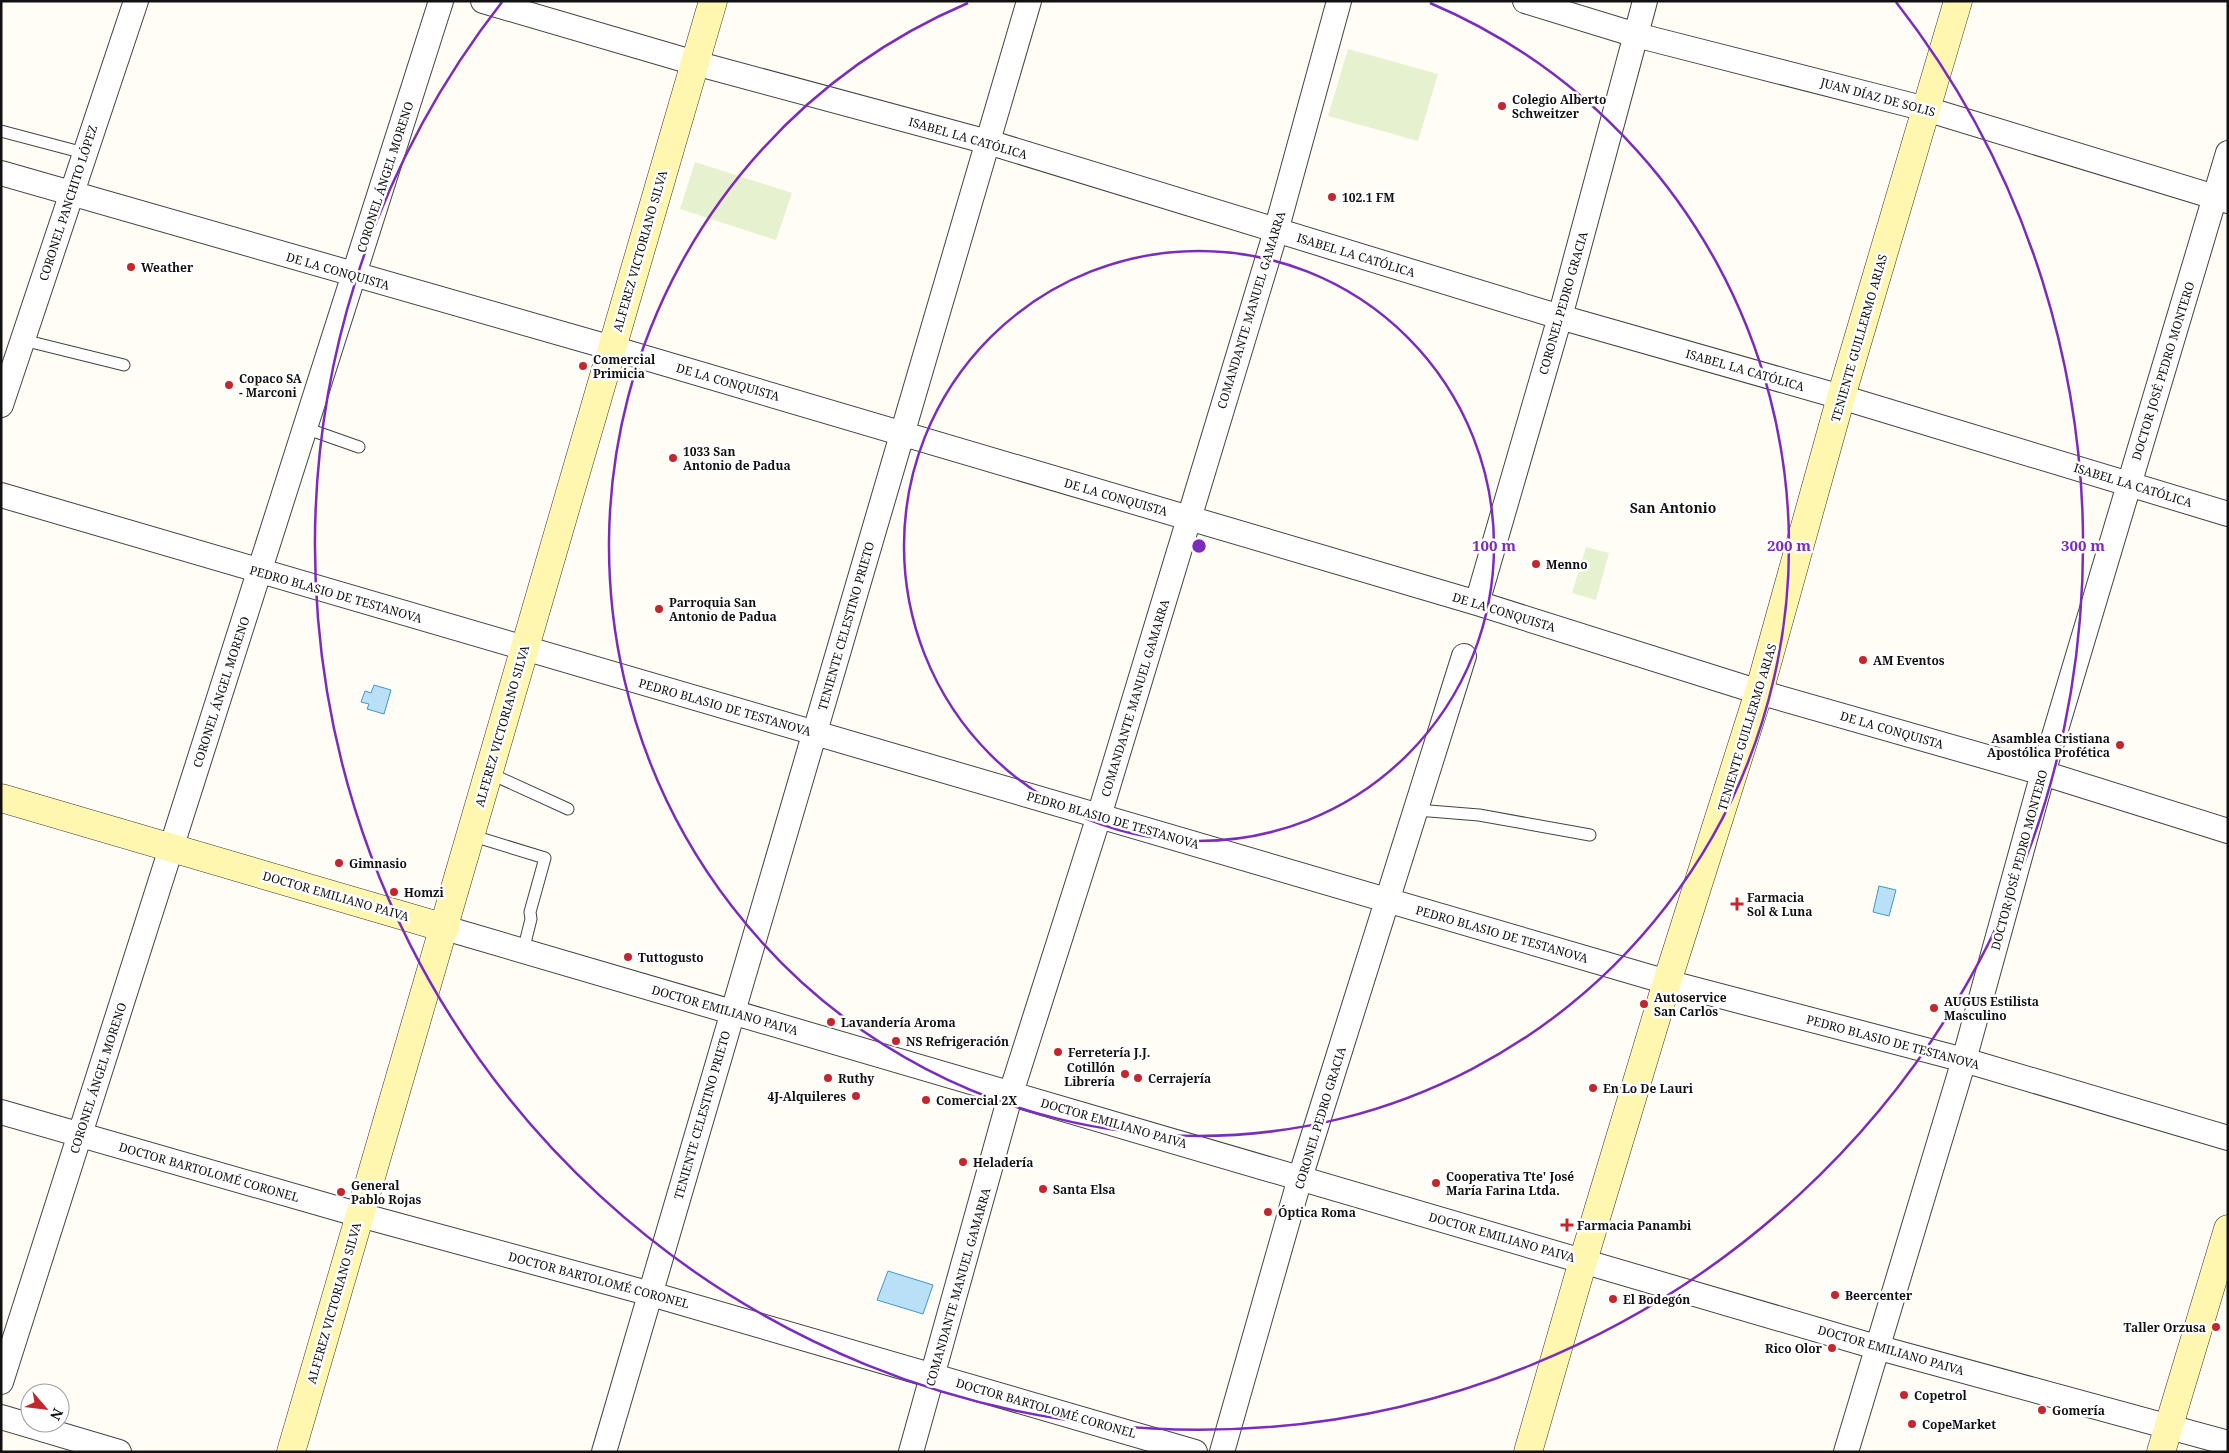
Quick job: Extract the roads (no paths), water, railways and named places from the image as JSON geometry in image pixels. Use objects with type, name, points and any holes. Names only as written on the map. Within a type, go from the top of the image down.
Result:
[{"type":"street","name":"CORONEL PANCHITO LÓPEZ","points":[[1,405],[70,193],[136,1]]},
{"type":"street","name":"CORONEL ÁNGEL MORENO","points":[[1,1382],[441,1]]},
{"type":"street","name":"ISABEL LA CATÓLICA","points":[[483,1],[695,63],[988,142],[1560,317],[1842,398],[2228,514]]},
{"type":"street","name":"ALFEREZ VICTORIANO SILVA","points":[[291,1452],[713,1]]},
{"type":"street","name":"TENIENTE CELESTINO PRIETO","points":[[604,1452],[652,1294],[731,1012],[815,733],[1029,1]]},
{"type":"street","name":"COMANDANTE MANUEL GAMARRA","points":[[911,1452],[1011,1093],[1099,816],[1276,231],[1339,1]]},
{"type":"street","name":"JUAN DÍAZ DE SOLIS","points":[[1525,1],[1636,35],[1926,109],[2221,199]]},
{"type":"street","name":"CORONEL PEDRO GRACIA","points":[[1477,603],[1560,317],[1645,1]]},
{"type":"street","name":"TENIENTE GUILLERMO ARIAS","points":[[1528,1452],[1667,982],[1759,692],[1842,398],[1958,1]]},
{"type":"street","name":"DOCTOR JOSÉ PEDRO MONTERO","points":[[1846,1452],[1876,1347],[1964,1060],[2043,773],[2129,483],[2221,199],[2228,153]]},
{"type":"street","name":"DE LA CONQUISTA","points":[[1,173],[612,348],[1477,603],[1759,692],[2043,773],[2228,832]]},
{"type":"street","name":"PEDRO BLASIO DE TESTANOVA","points":[[1,495],[1667,982],[1964,1060],[2228,1138]]},
{"type":"street","name":"CORONEL PEDRO GRACIA","points":[[1222,1452],[1300,1178],[1464,656]]},
{"type":"street","name":"DOCTOR EMILIANO PAIVA","points":[[1,798],[1876,1347],[2228,1443]]},
{"type":"street","name":"DOCTOR BARTOLOMÉ CORONEL","points":[[1,1112],[360,1215],[652,1294],[1195,1452]]},
{"type":"street","points":[[2161,1452],[2228,1229]]},
{"type":"street","points":[[1,1417],[119,1452]]},
{"type":"lane","points":[[1,131],[84,153]]},
{"type":"lane","points":[[22,340],[124,365]]},
{"type":"lane","points":[[305,428],[359,447]]},
{"type":"lane","points":[[489,773],[568,809]]},
{"type":"lane","points":[[1417,810],[1479,815],[1590,835]]},
{"type":"lane","points":[[470,836],[545,858],[530,912],[531,919],[523,951]]},
{"type":"water","points":[[374,685],[391,690],[384,714],[367,709],[369,704],[361,702],[365,691],[371,693]]},
{"type":"water","points":[[1879,886],[1896,890],[1889,916],[1873,912]]},
{"type":"water","points":[[888,1271],[933,1285],[923,1314],[877,1300]]},
{"type":"place","name":"Colegio Alberto Schweitzer","points":[[1502,106]]},
{"type":"place","name":"102.1 FM","points":[[1332,197]]},
{"type":"place","name":"Weather","points":[[131,267]]},
{"type":"place","name":"Comercial Primicia","points":[[583,366]]},
{"type":"place","name":"Copaco SA - Marconi","points":[[229,385]]},
{"type":"place","name":"1033 San Antonio de Padua","points":[[673,458]]},
{"type":"place","name":"Menno","points":[[1536,564]]},
{"type":"place","name":"Parroquia San Antonio de Padua","points":[[659,609]]},
{"type":"place","name":"AM Eventos","points":[[1863,660]]},
{"type":"place","name":"Asamblea Cristiana Apostólica Profética","points":[[2120,745]]},
{"type":"place","name":"Gimnasio","points":[[339,863]]},
{"type":"place","name":"Homzi","points":[[394,892]]},
{"type":"place","name":"Farmacia Sol & Luna","points":[[1737,904]]},
{"type":"place","name":"Tuttogusto","points":[[628,957]]},
{"type":"place","name":"Autoservice San Carlos","points":[[1644,1004]]},
{"type":"place","name":"AUGUS Estilista Masculino","points":[[1934,1008]]},
{"type":"place","name":"Lavandería Aroma","points":[[831,1022]]},
{"type":"place","name":"NS Refrigeración","points":[[896,1041]]},
{"type":"place","name":"Ferretería J.J.","points":[[1058,1052]]},
{"type":"place","name":"Cotillón Librería","points":[[1125,1074]]},
{"type":"place","name":"Ruthy","points":[[828,1078]]},
{"type":"place","name":"Cerrajería","points":[[1138,1078]]},
{"type":"place","name":"En Lo De Lauri","points":[[1593,1088]]},
{"type":"place","name":"4J-Alquileres","points":[[856,1096]]},
{"type":"place","name":"Comercial 2X","points":[[926,1100]]},
{"type":"place","name":"Heladería","points":[[963,1162]]},
{"type":"place","name":"Cooperativa Tte' José María Farina Ltda.","points":[[1436,1183]]},
{"type":"place","name":"Santa Elsa","points":[[1043,1189]]},
{"type":"place","name":"General Pablo Rojas","points":[[341,1192]]},
{"type":"place","name":"Óptica Roma","points":[[1268,1212]]},
{"type":"place","name":"Farmacia Panambi","points":[[1567,1225]]},
{"type":"place","name":"Beercenter","points":[[1835,1295]]},
{"type":"place","name":"El Bodegón","points":[[1613,1299]]},
{"type":"place","name":"Taller Orzusa","points":[[2216,1327]]},
{"type":"place","name":"Rico Olor","points":[[1832,1348]]},
{"type":"place","name":"Copetrol","points":[[1904,1395]]},
{"type":"place","name":"Gomería","points":[[2042,1410]]},
{"type":"place","name":"CopeMarket","points":[[1912,1424]]},
{"type":"district","name":"San Antonio","points":[[1673,507]]}]
